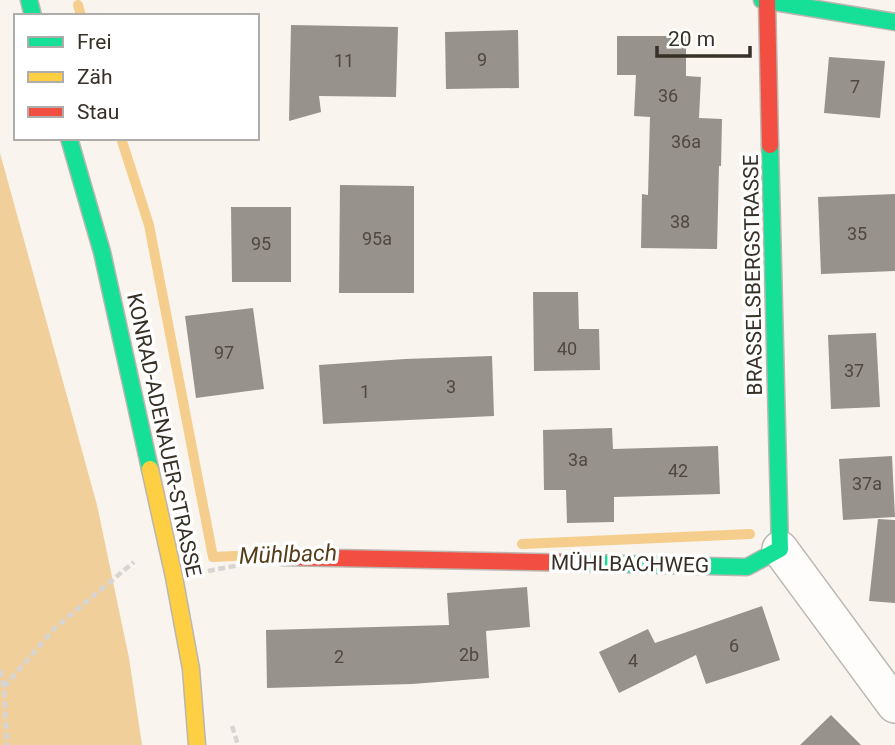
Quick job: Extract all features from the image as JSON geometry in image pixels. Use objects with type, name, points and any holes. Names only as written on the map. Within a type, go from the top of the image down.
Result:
[{"type":"street","points":[[766,0],[895,23]]},
{"type":"street","name":"BRASSELSBERGSTRASSE","points":[[766,0],[780,549]]},
{"type":"street","name":"KONRAD-ADENAUER-STRASSE","points":[[70,140],[102,252],[174,578],[191,669],[197,745]]},
{"type":"street","points":[[780,549],[895,705]]},
{"type":"street","name":"MÜHLBACHWEG","points":[[283,557],[747,567],[780,549]]},
{"type":"path","points":[[4,687],[55,628],[165,537]]},
{"type":"path","points":[[174,578],[283,557]]},
{"type":"path","points":[[0,670],[4,687],[7,745]]},
{"type":"shaded area","points":[[0,153],[97,505],[129,658],[142,745],[0,745]]},
{"type":"building","points":[[291,25],[398,27],[396,97],[319,96],[321,112],[289,121]]},
{"type":"building","points":[[518,30],[519,88],[446,89],[445,32]]},
{"type":"building","points":[[617,36],[686,36],[686,76],[701,77],[699,118],[722,119],[717,249],[641,248],[642,194],[648,195],[650,117],[634,116],[636,75],[617,75]]},
{"type":"building","points":[[829,57],[885,61],[880,118],[824,113]]},
{"type":"building","points":[[340,185],[414,186],[414,293],[339,293]]},
{"type":"building","points":[[895,194],[895,271],[821,274],[818,197]]},
{"type":"building","points":[[231,207],[291,207],[291,282],[232,282]]},
{"type":"building","points":[[533,292],[578,292],[579,329],[599,329],[600,370],[534,371]]},
{"type":"building","points":[[253,308],[264,389],[196,398],[185,316]]},
{"type":"building","points":[[876,333],[880,407],[831,409],[828,335]]},
{"type":"building","points":[[492,356],[494,416],[323,424],[319,365]]},
{"type":"building","points":[[612,428],[613,449],[718,446],[720,494],[614,497],[614,522],[567,523],[566,490],[544,490],[543,430]]},
{"type":"building","points":[[892,456],[895,517],[843,520],[839,459]]},
{"type":"building","points":[[878,519],[895,520],[895,603],[869,601]]},
{"type":"building","points":[[527,587],[530,627],[486,631],[489,678],[412,684],[267,688],[266,630],[449,625],[447,593]]},
{"type":"building","points":[[762,606],[780,660],[706,684],[696,655],[619,693],[599,652],[648,629],[655,643]]},
{"type":"building","points":[[831,715],[861,745],[800,745]]},
{"type":"waterway","name":"Mühlbach","points":[[78,5],[80,14]]},
{"type":"waterway","name":"Mühlbach","points":[[122,140],[149,225],[213,557],[277,554]]},
{"type":"waterway","name":"Mühlbach","points":[[522,544],[750,534]]},
{"type":"traffic: fast","points":[[29,0],[32,14]]},
{"type":"traffic: fast","points":[[762,0],[895,22]]},
{"type":"traffic: fast","points":[[70,140],[102,252],[150,469]]},
{"type":"traffic: fast","points":[[581,563],[747,567],[780,549],[770,145]]},
{"type":"traffic: slow","points":[[150,469],[191,669],[197,745]]},
{"type":"traffic: jam","points":[[767,0],[770,145]]},
{"type":"traffic: jam","points":[[283,557],[581,563]]}]
